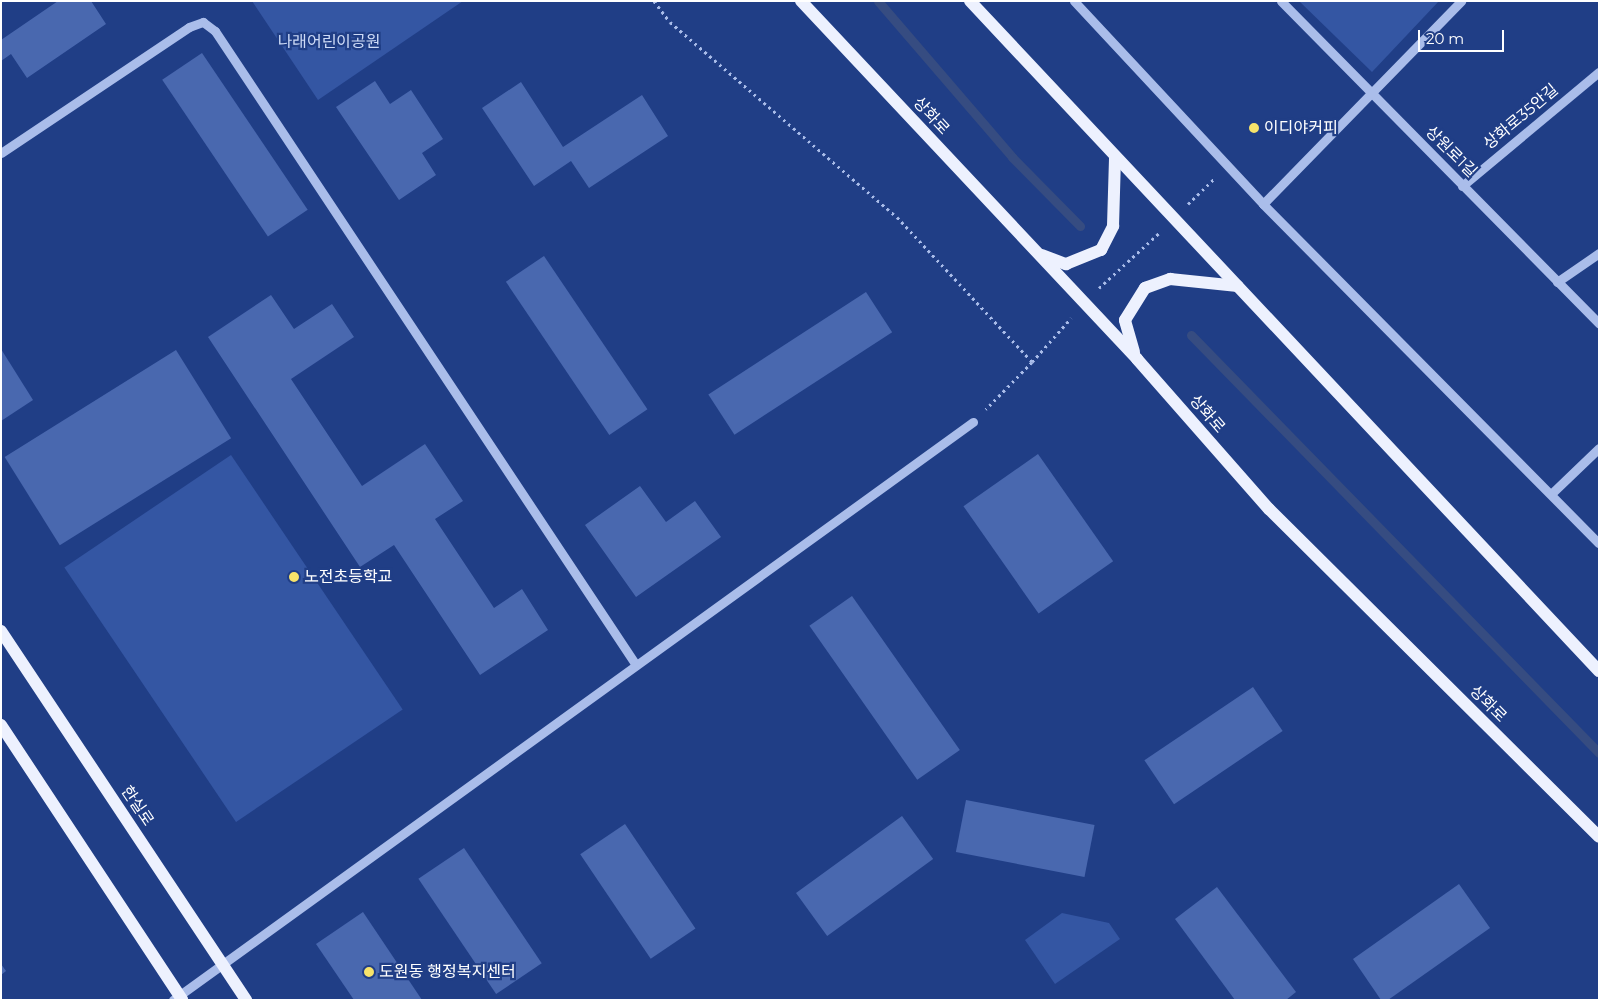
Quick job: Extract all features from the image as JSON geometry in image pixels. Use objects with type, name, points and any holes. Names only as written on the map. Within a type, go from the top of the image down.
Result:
[{"type":"main road","name":"상화로","points":[[801,1],[1137,359],[1269,509],[1599,837]]},
{"type":"main road","points":[[970,1],[1115,158],[1174,218],[1599,671]]},
{"type":"main road","points":[[1032,248],[1066,264],[1100,250],[1113,226],[1115,158]]},
{"type":"main road","points":[[1137,359],[1125,320],[1145,288],[1170,279],[1238,286]]},
{"type":"main road","name":"한실로","points":[[1,631],[246,1000]]},
{"type":"main road","points":[[1,725],[178,998]]},
{"type":"street","points":[[1074,1],[1263,204],[1599,543]]},
{"type":"street","name":"상원로1길","points":[[1281,1],[1599,324]]},
{"type":"street","points":[[1263,204],[1461,1]]},
{"type":"street","points":[[1,152],[189,27],[203,22],[215,31],[636,665]]},
{"type":"street","name":"상화로35안길","points":[[1462,186],[1599,72]]},
{"type":"street","points":[[1557,282],[1599,253]]},
{"type":"street","points":[[178,998],[222,964],[973,422]]},
{"type":"street","points":[[1551,494],[1599,448]]},
{"type":"path","points":[[654,1],[670,22],[897,217],[1032,362]]},
{"type":"path","points":[[973,422],[1032,362],[1084,303],[1227,166]]},
{"type":"green space","name":"나래어린이공원","points":[[252,1],[463,1],[318,100]]},
{"type":"green space","points":[[1299,1],[1439,1],[1372,72]]},
{"type":"green space","points":[[231,455],[403,710],[236,822],[64,567]]},
{"type":"green space","points":[[1062,913],[1109,923],[1120,939],[1055,984],[1025,940]]},
{"type":"building","points":[[58,1],[91,1],[106,24],[27,78],[11,54],[1,61],[1,40]]},
{"type":"building","points":[[202,53],[308,210],[268,237],[162,80]]},
{"type":"building","points":[[375,81],[390,104],[411,90],[443,139],[422,153],[436,175],[399,200],[336,107]]},
{"type":"building","points":[[521,82],[563,147],[642,95],[668,136],[589,188],[571,161],[534,186],[482,108]]},
{"type":"building","points":[[544,256],[647,409],[609,435],[506,282]]},
{"type":"building","points":[[866,292],[892,332],[734,435],[708,394]]},
{"type":"building","points":[[271,295],[294,329],[332,304],[354,337],[291,379],[362,486],[425,444],[463,501],[435,519],[494,608],[522,589],[548,630],[480,675],[394,545],[360,567],[208,337]]},
{"type":"building","points":[[1,349],[33,400],[1,421]]},
{"type":"building","points":[[176,350],[231,438],[60,545],[5,457]]},
{"type":"building","points":[[1038,454],[1113,561],[1039,614],[963,506]]},
{"type":"building","points":[[640,486],[666,522],[695,501],[721,537],[636,597],[585,525]]},
{"type":"building","points":[[852,596],[960,750],[917,780],[809,626]]},
{"type":"building","points":[[1253,687],[1283,731],[1174,804],[1144,760]]},
{"type":"building","points":[[966,800],[1095,825],[1084,877],[956,852]]},
{"type":"building","points":[[902,816],[933,859],[827,936],[796,893]]},
{"type":"building","points":[[625,824],[695,928],[651,959],[580,854]]},
{"type":"building","points":[[464,848],[542,963],[496,994],[418,879]]},
{"type":"building","points":[[1459,884],[1490,928],[1388,1000],[1381,1000],[1353,959]]},
{"type":"building","points":[[1217,887],[1296,992],[1286,1000],[1235,1000],[1175,919]]},
{"type":"building","name":"도원동 행정복지센터","points":[[363,912],[422,1000],[354,1000],[316,944]]},
{"type":"building","points":[[1,964],[6,971],[1,975]]},
{"type":"waterway","points":[[878,1],[1012,157],[1080,226]]},
{"type":"waterway","points":[[1191,335],[1599,753]]},
{"type":"place","name":"이디야커피","points":[[1254,128]]},
{"type":"place","name":"노전초등학교","points":[[294,577]]},
{"type":"place","name":"도원동 행정복지센터","points":[[369,972]]}]
